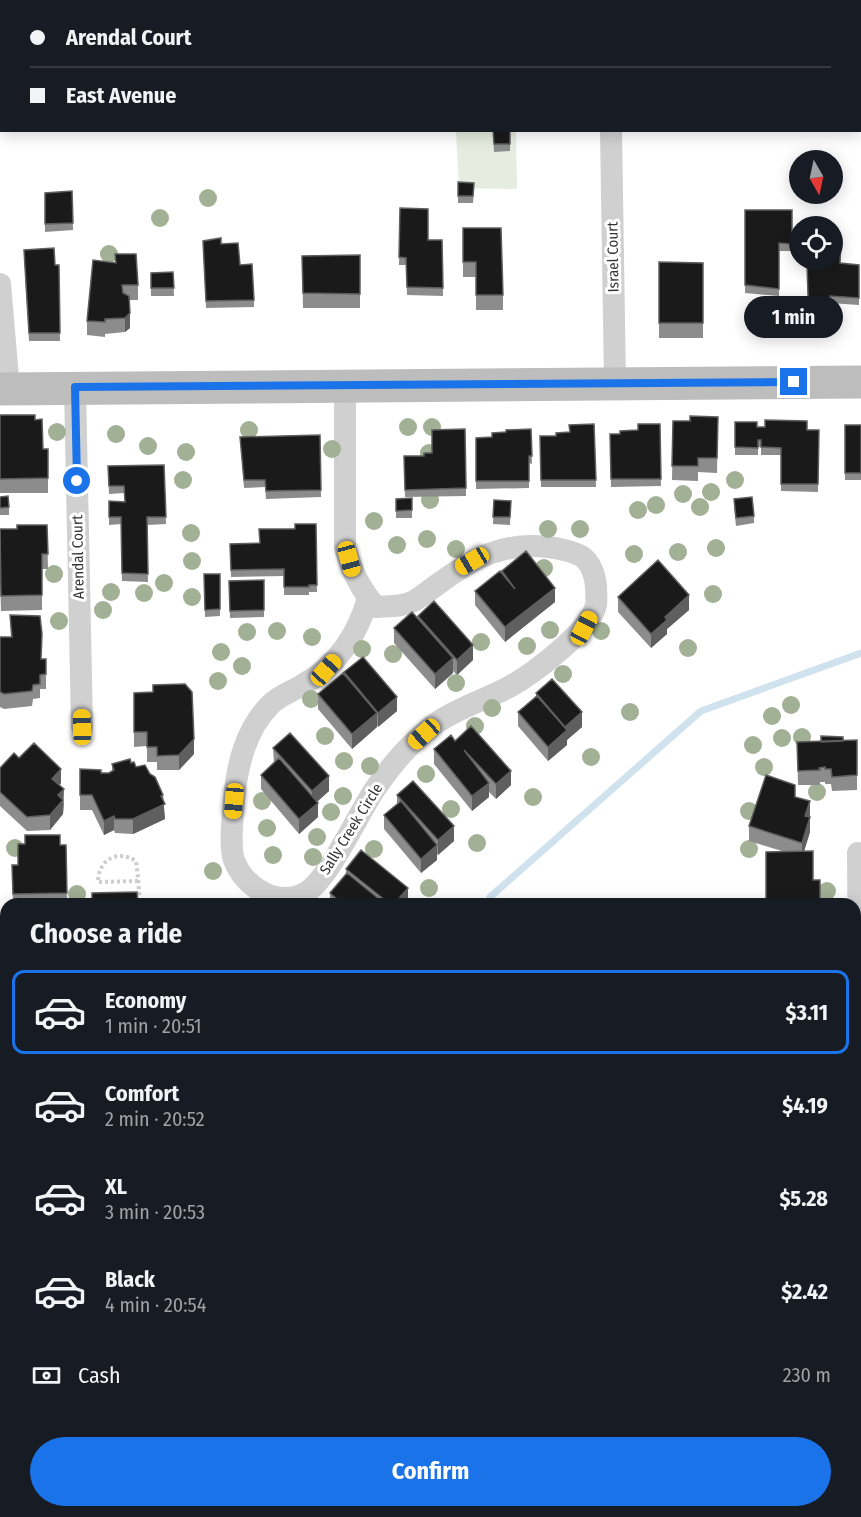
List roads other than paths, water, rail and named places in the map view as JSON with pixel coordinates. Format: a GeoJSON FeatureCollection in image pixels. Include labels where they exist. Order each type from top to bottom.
{"type":"FeatureCollection","features":[{"type":"Feature","properties":{"kind":"street","name":"Israel Court"},"geometry":{"type":"LineString","coordinates":[[611,132],[615,384]]}},
{"type":"Feature","properties":{"kind":"street"},"geometry":{"type":"LineString","coordinates":[[0,284],[4,389],[861,382]]}},
{"type":"Feature","properties":{"kind":"street"},"geometry":{"type":"LineString","coordinates":[[345,386],[345,547],[352,571],[368,598]]}},
{"type":"Feature","properties":{"kind":"street","name":"Arendal Court"},"geometry":{"type":"LineString","coordinates":[[75,387],[82,727]]}},
{"type":"Feature","properties":{"kind":"street","name":"Sally Creek Circle"},"geometry":{"type":"LineString","coordinates":[[535,546],[559,549],[584,559],[596,578],[596,606],[584,628],[553,656],[512,686],[436,723],[412,745],[375,788],[316,885],[306,893],[295,897],[283,898],[260,892],[242,876],[233,857],[235,788],[243,748],[260,717],[271,703],[326,670],[345,648],[363,616],[368,598],[376,607],[400,606],[414,601],[460,568],[483,555],[512,548],[535,546]]}},
{"type":"Feature","properties":{"kind":"street"},"geometry":{"type":"LineString","coordinates":[[858,853],[858,898]]}},
{"type":"Feature","properties":{"kind":"waterway"},"geometry":{"type":"LineString","coordinates":[[490,897],[701,711],[861,653]]}}]}
